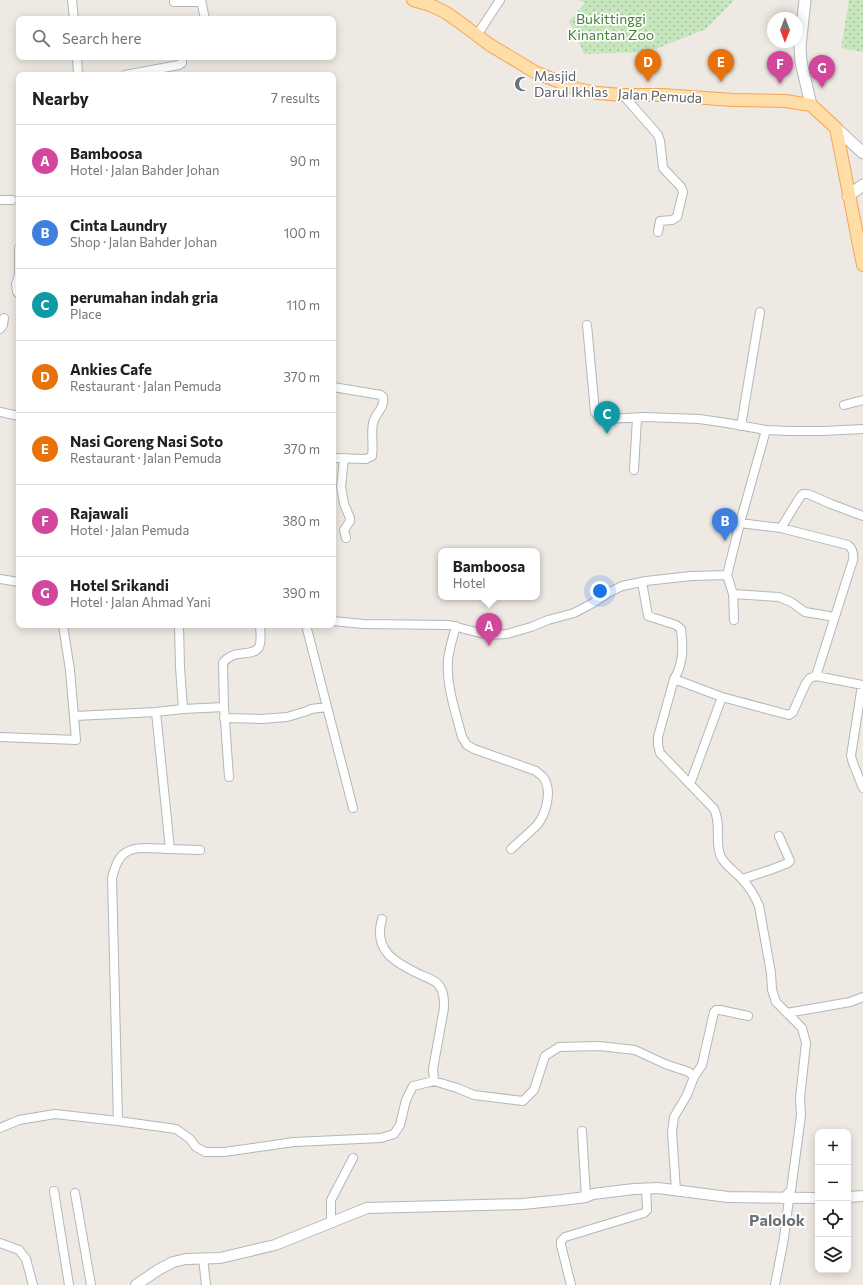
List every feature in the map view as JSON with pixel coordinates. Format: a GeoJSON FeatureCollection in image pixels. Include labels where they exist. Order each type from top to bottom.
{"type":"FeatureCollection","features":[{"type":"Feature","properties":{"kind":"main road","name":"Jalan Pemuda"},"geometry":{"type":"LineString","coordinates":[[413,0],[430,5],[445,12],[490,45],[518,62],[548,78],[576,89],[597,93],[623,95],[662,95],[785,102],[811,105]]}},
{"type":"Feature","properties":{"kind":"main road"},"geometry":{"type":"LineString","coordinates":[[805,0],[800,47],[801,62],[811,105],[863,153]]}},
{"type":"Feature","properties":{"kind":"main road"},"geometry":{"type":"LineString","coordinates":[[836,128],[848,196],[863,265]]}},
{"type":"Feature","properties":{"kind":"main road"},"geometry":{"type":"LineString","coordinates":[[848,196],[863,185]]}},
{"type":"Feature","properties":{"kind":"street"},"geometry":{"type":"LineString","coordinates":[[72,0],[74,16]]}},
{"type":"Feature","properties":{"kind":"street"},"geometry":{"type":"LineString","coordinates":[[476,35],[500,0]]}},
{"type":"Feature","properties":{"kind":"street"},"geometry":{"type":"LineString","coordinates":[[174,2],[201,1],[204,16]]}},
{"type":"Feature","properties":{"kind":"street"},"geometry":{"type":"LineString","coordinates":[[77,60],[78,72]]}},
{"type":"Feature","properties":{"kind":"street"},"geometry":{"type":"LineString","coordinates":[[141,72],[179,65],[182,63],[182,60]]}},
{"type":"Feature","properties":{"kind":"street"},"geometry":{"type":"LineString","coordinates":[[623,95],[658,135],[663,168],[681,187],[683,192],[677,217],[672,220],[660,221],[658,232]]}},
{"type":"Feature","properties":{"kind":"street"},"geometry":{"type":"LineString","coordinates":[[0,200],[12,200]]}},
{"type":"Feature","properties":{"kind":"street"},"geometry":{"type":"LineString","coordinates":[[741,426],[760,312]]}},
{"type":"Feature","properties":{"kind":"street"},"geometry":{"type":"LineString","coordinates":[[0,329],[3,325],[4,318]]}},
{"type":"Feature","properties":{"kind":"street"},"geometry":{"type":"LineString","coordinates":[[587,325],[595,412],[599,417],[604,419],[637,418],[699,420],[766,430],[822,431],[863,429]]}},
{"type":"Feature","properties":{"kind":"street"},"geometry":{"type":"LineString","coordinates":[[336,388],[381,396],[384,400],[383,406],[373,421],[372,456],[366,459],[336,458]]}},
{"type":"Feature","properties":{"kind":"street"},"geometry":{"type":"LineString","coordinates":[[844,405],[863,400]]}},
{"type":"Feature","properties":{"kind":"street"},"geometry":{"type":"LineString","coordinates":[[0,412],[16,415]]}},
{"type":"Feature","properties":{"kind":"street"},"geometry":{"type":"LineString","coordinates":[[634,470],[637,418]]}},
{"type":"Feature","properties":{"kind":"street"},"geometry":{"type":"LineString","coordinates":[[734,620],[733,594],[727,575],[766,430]]}},
{"type":"Feature","properties":{"kind":"street"},"geometry":{"type":"LineString","coordinates":[[344,458],[341,487],[344,504],[350,518],[350,521],[344,530],[346,538]]}},
{"type":"Feature","properties":{"kind":"street"},"geometry":{"type":"LineString","coordinates":[[781,528],[803,494],[808,494],[863,516]]}},
{"type":"Feature","properties":{"kind":"street"},"geometry":{"type":"LineString","coordinates":[[740,523],[781,528],[848,545],[852,548],[854,554],[853,560],[816,676]]}},
{"type":"Feature","properties":{"kind":"street"},"geometry":{"type":"LineString","coordinates":[[336,620],[363,624],[456,626],[488,635],[507,634],[574,613],[622,586],[691,576],[727,575]]}},
{"type":"Feature","properties":{"kind":"street"},"geometry":{"type":"LineString","coordinates":[[0,579],[16,582]]}},
{"type":"Feature","properties":{"kind":"street"},"geometry":{"type":"LineString","coordinates":[[642,582],[648,616],[676,625],[681,629],[682,659],[679,672],[674,679],[658,737],[660,753],[714,809],[718,816],[718,849],[720,856],[723,862],[742,879],[756,898],[759,906],[771,973],[772,990],[776,1002],[802,1028],[806,1044],[800,1098],[801,1115],[790,1190],[786,1198],[784,1238],[775,1285]]}},
{"type":"Feature","properties":{"kind":"street"},"geometry":{"type":"LineString","coordinates":[[733,594],[779,597],[805,612],[835,617]]}},
{"type":"Feature","properties":{"kind":"street"},"geometry":{"type":"LineString","coordinates":[[456,626],[448,659],[448,673],[449,684],[462,737],[466,745],[536,771],[543,778],[547,787],[547,799],[544,813],[537,824],[511,849]]}},
{"type":"Feature","properties":{"kind":"street"},"geometry":{"type":"LineString","coordinates":[[0,737],[76,740],[70,670],[63,628]]}},
{"type":"Feature","properties":{"kind":"street"},"geometry":{"type":"LineString","coordinates":[[179,628],[180,667],[184,709]]}},
{"type":"Feature","properties":{"kind":"street"},"geometry":{"type":"LineString","coordinates":[[229,777],[224,718],[223,663],[226,658],[231,655],[254,651],[259,647],[260,628]]}},
{"type":"Feature","properties":{"kind":"street"},"geometry":{"type":"LineString","coordinates":[[307,628],[353,808]]}},
{"type":"Feature","properties":{"kind":"street"},"geometry":{"type":"LineString","coordinates":[[674,679],[722,697],[789,715],[793,712],[806,683],[810,678],[816,676],[862,685],[851,756],[863,788]]}},
{"type":"Feature","properties":{"kind":"street"},"geometry":{"type":"LineString","coordinates":[[690,784],[722,697]]}},
{"type":"Feature","properties":{"kind":"street"},"geometry":{"type":"LineString","coordinates":[[75,716],[224,707]]}},
{"type":"Feature","properties":{"kind":"street"},"geometry":{"type":"LineString","coordinates":[[224,718],[261,719],[287,716],[311,709],[327,707]]}},
{"type":"Feature","properties":{"kind":"street"},"geometry":{"type":"LineString","coordinates":[[156,712],[168,815],[170,849]]}},
{"type":"Feature","properties":{"kind":"street"},"geometry":{"type":"LineString","coordinates":[[742,879],[770,870],[790,861],[779,836]]}},
{"type":"Feature","properties":{"kind":"street"},"geometry":{"type":"LineString","coordinates":[[118,1121],[112,878],[115,867],[121,856],[133,849],[200,850]]}},
{"type":"Feature","properties":{"kind":"street"},"geometry":{"type":"LineString","coordinates":[[382,919],[380,939],[386,952],[395,962],[433,980],[439,985],[442,991],[444,1008],[433,1069],[434,1081]]}},
{"type":"Feature","properties":{"kind":"street"},"geometry":{"type":"LineString","coordinates":[[787,1013],[850,1002],[863,998]]}},
{"type":"Feature","properties":{"kind":"street"},"geometry":{"type":"LineString","coordinates":[[676,1190],[672,1132],[674,1118],[687,1095],[694,1077],[702,1065],[714,1012],[716,1010],[720,1010],[748,1016]]}},
{"type":"Feature","properties":{"kind":"street"},"geometry":{"type":"LineString","coordinates":[[0,1128],[19,1120],[55,1114],[176,1129],[190,1139],[196,1147],[205,1152],[224,1152],[294,1142],[381,1138],[394,1134],[400,1125],[406,1100],[413,1086],[434,1081],[474,1095],[523,1101],[534,1090],[545,1056],[559,1047],[599,1046],[635,1050],[665,1064],[688,1072],[694,1077]]}},
{"type":"Feature","properties":{"kind":"street"},"geometry":{"type":"LineString","coordinates":[[582,1131],[586,1197]]}},
{"type":"Feature","properties":{"kind":"street"},"geometry":{"type":"LineString","coordinates":[[331,1223],[331,1200],[353,1158]]}},
{"type":"Feature","properties":{"kind":"street"},"geometry":{"type":"LineString","coordinates":[[136,1285],[173,1262],[186,1259],[220,1258],[275,1245],[367,1208],[523,1204],[658,1188],[728,1197],[815,1198]]}},
{"type":"Feature","properties":{"kind":"street"},"geometry":{"type":"LineString","coordinates":[[571,1285],[561,1241],[565,1237],[644,1213],[647,1210],[646,1189]]}},
{"type":"Feature","properties":{"kind":"street"},"geometry":{"type":"LineString","coordinates":[[54,1191],[69,1285]]}},
{"type":"Feature","properties":{"kind":"street"},"geometry":{"type":"LineString","coordinates":[[75,1193],[91,1285]]}},
{"type":"Feature","properties":{"kind":"street"},"geometry":{"type":"LineString","coordinates":[[851,1197],[863,1196]]}},
{"type":"Feature","properties":{"kind":"street"},"geometry":{"type":"LineString","coordinates":[[0,1243],[19,1250],[26,1259],[33,1285]]}},
{"type":"Feature","properties":{"kind":"street"},"geometry":{"type":"LineString","coordinates":[[202,1258],[206,1285]]}},
{"type":"Feature","properties":{"kind":"green space","name":"Bukittinggi Kinantan Zoo"},"geometry":{"type":"Polygon","coordinates":[[[579,0],[734,0],[706,29],[648,52],[584,54],[569,21],[585,3],[579,0]]]}},
{"type":"Feature","properties":{"kind":"green space"},"geometry":{"type":"Polygon","coordinates":[[[849,0],[863,0],[863,52],[841,48],[849,0]]]}},
{"type":"Feature","properties":{"kind":"place","name":"Ankies Cafe"},"geometry":{"type":"Point","coordinates":[648,82]}},
{"type":"Feature","properties":{"kind":"place","name":"Nasi Goreng Nasi Soto"},"geometry":{"type":"Point","coordinates":[721,82]}},
{"type":"Feature","properties":{"kind":"place","name":"Masjid Darul Ikhlas"},"geometry":{"type":"Point","coordinates":[522,84]}},
{"type":"Feature","properties":{"kind":"place","name":"Rajawali"},"geometry":{"type":"Point","coordinates":[780,84]}},
{"type":"Feature","properties":{"kind":"place","name":"Hotel Srikandi"},"geometry":{"type":"Point","coordinates":[822,88]}},
{"type":"Feature","properties":{"kind":"place","name":"perumahan indah gria"},"geometry":{"type":"Point","coordinates":[607,434]}},
{"type":"Feature","properties":{"kind":"place","name":"Cinta Laundry"},"geometry":{"type":"Point","coordinates":[725,541]}},
{"type":"Feature","properties":{"kind":"place","name":"Bamboosa"},"geometry":{"type":"Point","coordinates":[489,646]}},
{"type":"Feature","properties":{"kind":"district","name":"Palolok"},"geometry":{"type":"Point","coordinates":[777,1220]}}]}
